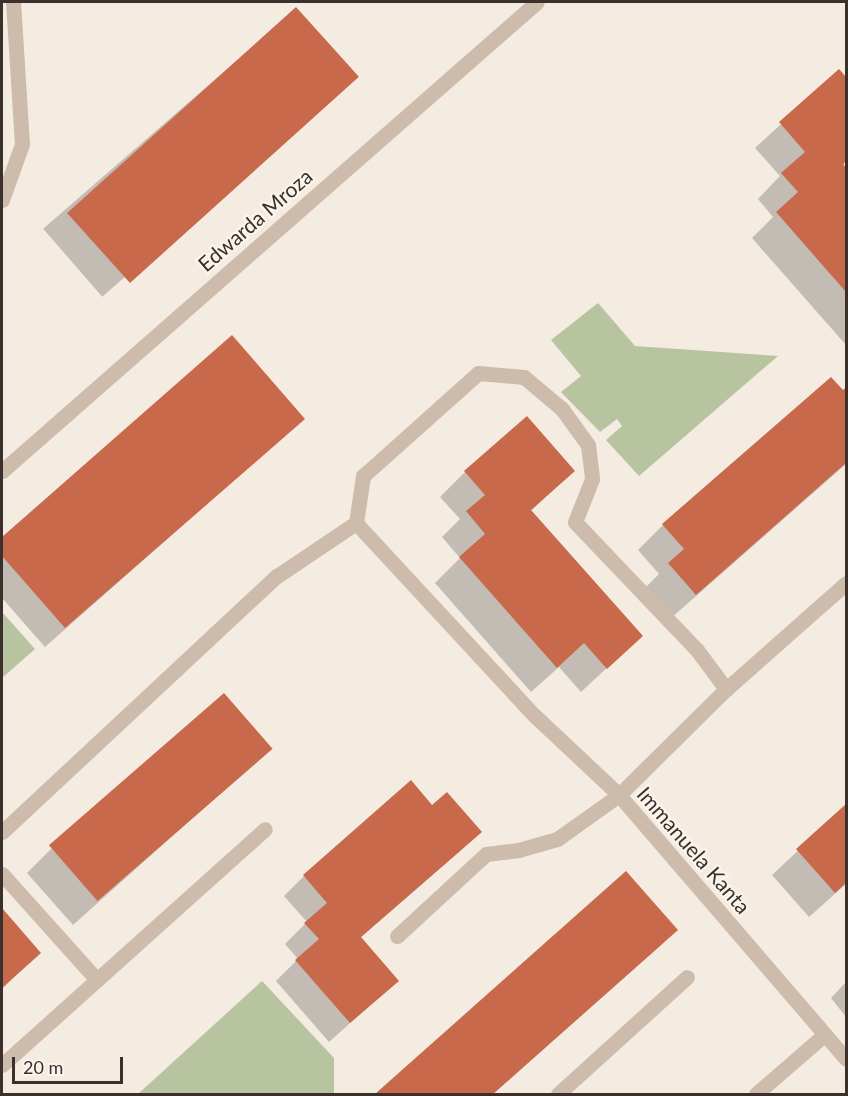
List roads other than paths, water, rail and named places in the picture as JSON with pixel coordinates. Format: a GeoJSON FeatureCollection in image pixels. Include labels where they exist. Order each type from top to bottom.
{"type":"FeatureCollection","features":[{"type":"Feature","properties":{"kind":"street"},"geometry":{"type":"LineString","coordinates":[[2,200],[22,144],[13,2]]}},
{"type":"Feature","properties":{"kind":"street","name":"Edwarda Mroza"},"geometry":{"type":"LineString","coordinates":[[2,471],[537,2]]}},
{"type":"Feature","properties":{"kind":"street"},"geometry":{"type":"LineString","coordinates":[[2,832],[276,576],[356,523],[363,476],[478,372],[524,376],[562,409],[588,445],[592,479],[575,522],[697,650],[726,689]]}},
{"type":"Feature","properties":{"kind":"street"},"geometry":{"type":"LineString","coordinates":[[356,523],[535,716],[619,795],[557,839],[519,850],[486,854],[398,936]]}},
{"type":"Feature","properties":{"kind":"street","name":"Immanuela Kanta"},"geometry":{"type":"LineString","coordinates":[[846,583],[726,689],[619,795],[846,1059]]}},
{"type":"Feature","properties":{"kind":"street"},"geometry":{"type":"LineString","coordinates":[[2,1065],[265,829]]}},
{"type":"Feature","properties":{"kind":"street"},"geometry":{"type":"LineString","coordinates":[[2,874],[97,980]]}},
{"type":"Feature","properties":{"kind":"street"},"geometry":{"type":"LineString","coordinates":[[558,1095],[687,977]]}},
{"type":"Feature","properties":{"kind":"street"},"geometry":{"type":"LineString","coordinates":[[756,1095],[825,1034]]}}]}
